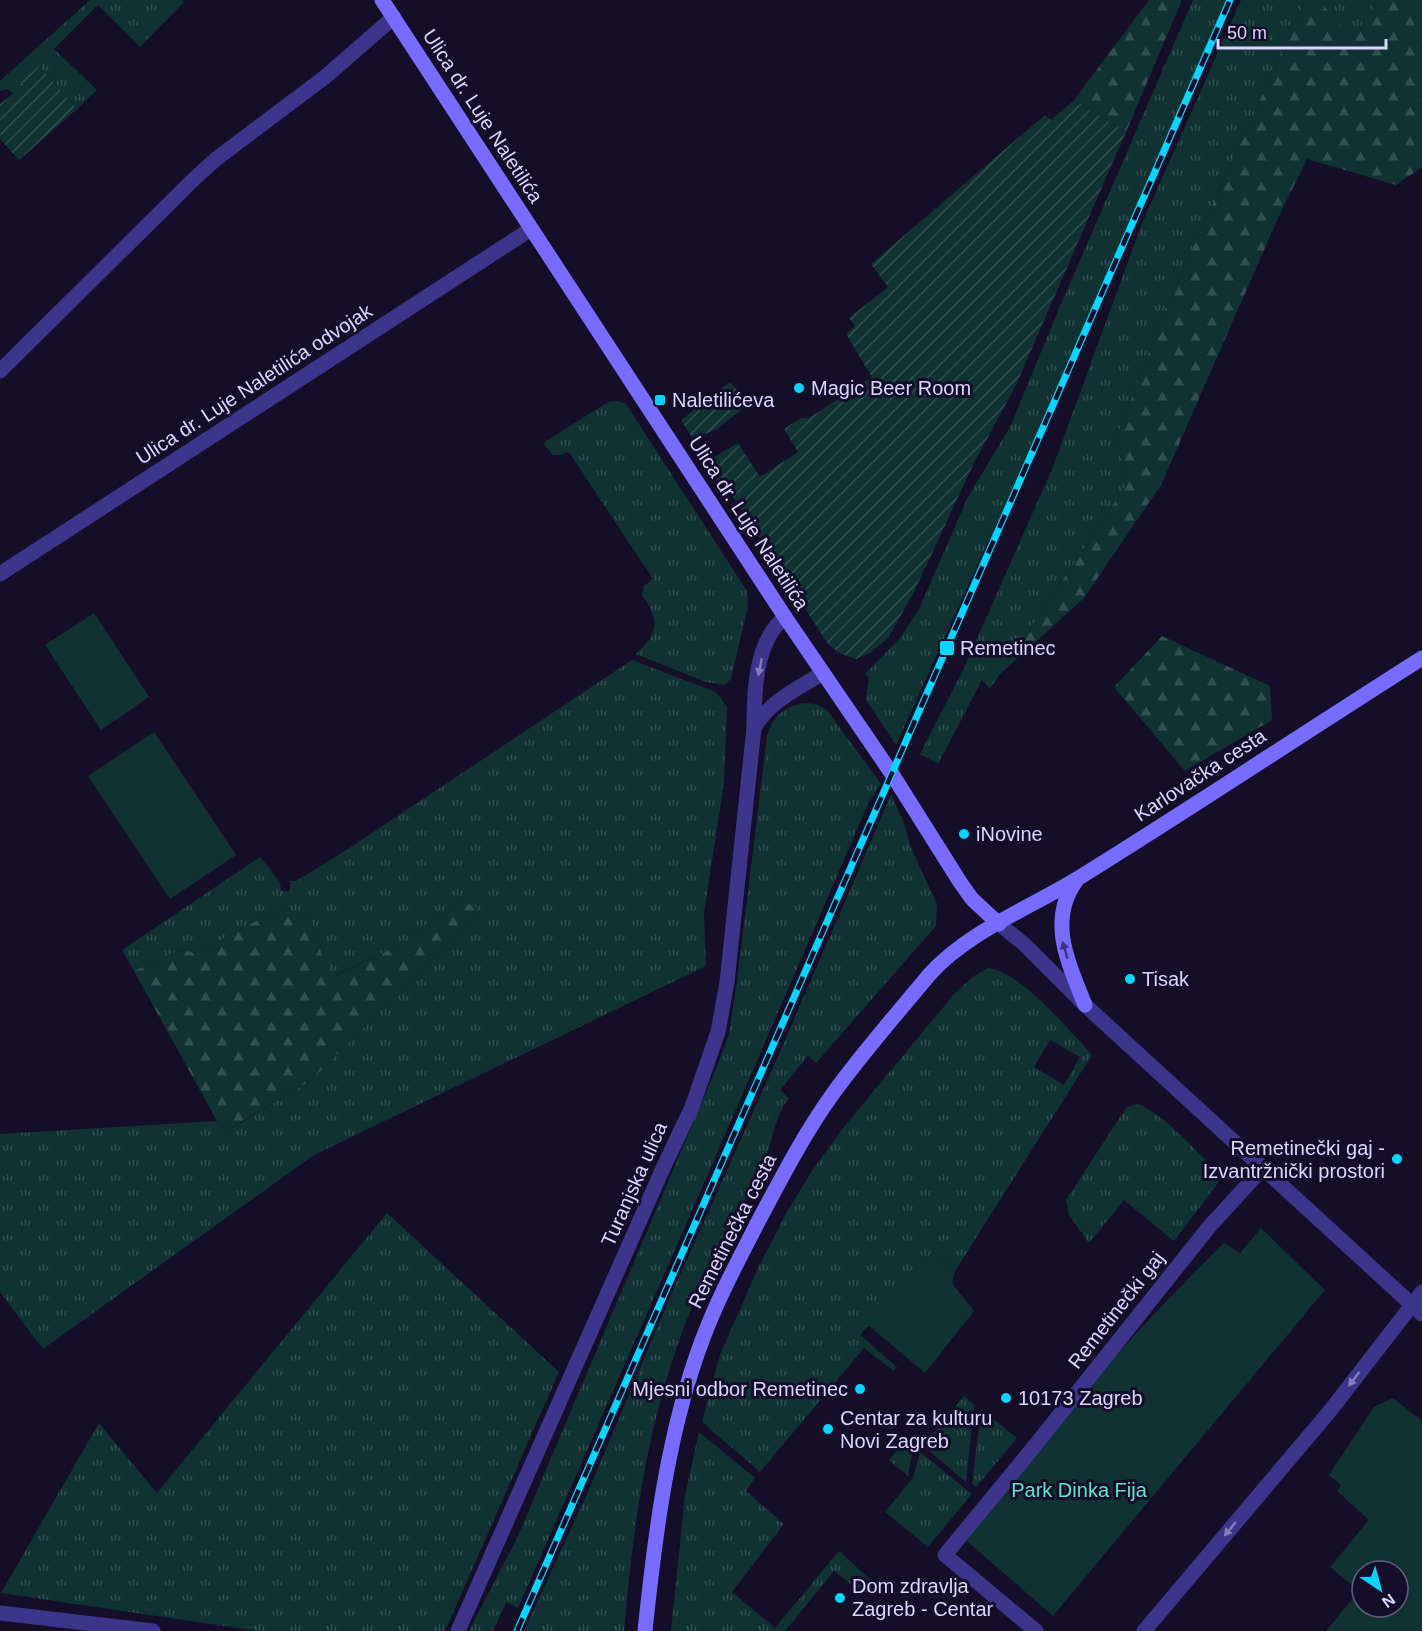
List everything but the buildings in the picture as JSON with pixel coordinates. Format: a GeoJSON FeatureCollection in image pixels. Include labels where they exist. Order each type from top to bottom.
{"type":"FeatureCollection","features":[{"type":"Feature","properties":{"kind":"main road","name":"Ulica dr. Luje Naletilića"},"geometry":{"type":"LineString","coordinates":[[382,0],[967,891],[999,924]]}},
{"type":"Feature","properties":{"kind":"main road","name":"Karlovačka cesta"},"geometry":{"type":"LineString","coordinates":[[999,924],[1078,878],[1422,658]]}},
{"type":"Feature","properties":{"kind":"main road"},"geometry":{"type":"LineString","coordinates":[[1078,878],[1065,901],[1060,926],[1067,959],[1085,1005]]}},
{"type":"Feature","properties":{"kind":"main road","name":"Remetinečka cesta"},"geometry":{"type":"LineString","coordinates":[[645,1631],[657,1524],[678,1420],[702,1339],[731,1274],[789,1164],[812,1125],[850,1071],[938,965],[960,948],[999,924]]}},
{"type":"Feature","properties":{"kind":"street"},"geometry":{"type":"LineString","coordinates":[[0,371],[216,159],[325,77],[394,17]]}},
{"type":"Feature","properties":{"kind":"street","name":"Ulica dr. Luje Naletilića odvojak"},"geometry":{"type":"LineString","coordinates":[[0,574],[531,229]]}},
{"type":"Feature","properties":{"kind":"street","name":"Turanjska ulica"},"geometry":{"type":"LineString","coordinates":[[458,1631],[654,1187],[692,1107],[718,1032],[727,982],[754,728],[755,692],[764,647],[770,632],[786,617]]}},
{"type":"Feature","properties":{"kind":"street"},"geometry":{"type":"LineString","coordinates":[[754,728],[761,717],[778,700],[823,673]]}},
{"type":"Feature","properties":{"kind":"street"},"geometry":{"type":"LineString","coordinates":[[999,924],[1024,944],[1085,1005],[1417,1310]]}},
{"type":"Feature","properties":{"kind":"street","name":"Remetinečki gaj"},"geometry":{"type":"LineString","coordinates":[[1036,1631],[945,1555],[1209,1227],[1262,1169]]}},
{"type":"Feature","properties":{"kind":"street"},"geometry":{"type":"LineString","coordinates":[[1144,1631],[1417,1310],[1422,1292]]}},
{"type":"Feature","properties":{"kind":"street"},"geometry":{"type":"LineString","coordinates":[[0,1613],[153,1631]]}},
{"type":"Feature","properties":{"kind":"green space"},"geometry":{"type":"Polygon","coordinates":[[[90,0],[182,0],[184,2],[140,47],[98,5],[54,49],[97,90],[77,109],[39,66],[21,82],[24,85],[13,94],[7,89],[0,91],[0,81],[90,0]]]}},
{"type":"Feature","properties":{"kind":"green space"},"geometry":{"type":"Polygon","coordinates":[[[1149,0],[1182,0],[1126,132],[1074,100],[1149,0]]]}},
{"type":"Feature","properties":{"kind":"green space"},"geometry":{"type":"Polygon","coordinates":[[[1193,0],[1230,0],[1100,295],[896,745],[866,700],[869,677],[865,674],[900,638],[919,609],[968,497],[1010,427],[1193,0]]]}},
{"type":"Feature","properties":{"kind":"green space"},"geometry":{"type":"Polygon","coordinates":[[[1241,0],[1305,0],[1163,314],[1117,437],[1129,481],[990,689],[982,680],[938,764],[920,754],[964,668],[1053,467],[1141,226],[1241,0]]]}},
{"type":"Feature","properties":{"kind":"green space"},"geometry":{"type":"Polygon","coordinates":[[[1305,0],[1319,0],[1352,39],[1378,0],[1422,0],[1422,167],[1396,185],[1307,159],[1279,216],[1161,485],[1084,598],[999,675],[1129,481],[1117,437],[1163,314],[1305,0]]]}},
{"type":"Feature","properties":{"kind":"green space"},"geometry":{"type":"Polygon","coordinates":[[[1319,0],[1378,0],[1352,40],[1319,0]]]}},
{"type":"Feature","properties":{"kind":"green space"},"geometry":{"type":"Polygon","coordinates":[[[39,66],[77,109],[19,160],[0,139],[0,104],[24,85],[21,81],[39,66]]]}},
{"type":"Feature","properties":{"kind":"green space"},"geometry":{"type":"Polygon","coordinates":[[[1074,100],[1126,132],[1016,385],[974,463],[913,594],[888,638],[870,653],[856,659],[839,653],[828,644],[709,460],[738,443],[760,477],[798,452],[784,429],[801,418],[809,418],[872,377],[846,334],[855,326],[849,318],[888,287],[871,264],[1045,115],[1051,120],[1074,100]]]}},
{"type":"Feature","properties":{"kind":"green space"},"geometry":{"type":"Polygon","coordinates":[[[730,382],[750,403],[717,429],[693,439],[681,420],[730,382]]]}},
{"type":"Feature","properties":{"kind":"green space"},"geometry":{"type":"Polygon","coordinates":[[[618,401],[626,404],[747,591],[748,606],[731,679],[724,685],[706,682],[636,654],[644,647],[653,633],[652,612],[642,595],[644,586],[653,579],[569,452],[553,455],[543,443],[608,402],[618,401]]]}},
{"type":"Feature","properties":{"kind":"green space"},"geometry":{"type":"Polygon","coordinates":[[[94,613],[149,697],[101,730],[45,645],[94,613]]]}},
{"type":"Feature","properties":{"kind":"green space"},"geometry":{"type":"Polygon","coordinates":[[[1162,636],[1270,686],[1272,720],[1185,771],[1114,687],[1162,636]]]}},
{"type":"Feature","properties":{"kind":"green space"},"geometry":{"type":"Polygon","coordinates":[[[632,660],[716,692],[727,707],[724,783],[704,913],[706,966],[314,1155],[43,1349],[0,1292],[0,1134],[217,1121],[230,1129],[310,1081],[476,915],[476,908],[461,901],[392,949],[333,976],[322,955],[311,919],[286,909],[258,920],[197,953],[180,950],[134,971],[122,950],[260,857],[280,882],[281,891],[290,891],[290,881],[296,881],[348,849],[632,660]]]}},
{"type":"Feature","properties":{"kind":"green space"},"geometry":{"type":"Polygon","coordinates":[[[804,703],[816,704],[827,710],[881,784],[869,802],[518,1608],[506,1602],[493,1631],[469,1631],[517,1538],[729,1034],[767,736],[772,723],[780,714],[804,703]]]}},
{"type":"Feature","properties":{"kind":"green space"},"geometry":{"type":"Polygon","coordinates":[[[154,732],[236,855],[170,899],[88,776],[154,732]]]}},
{"type":"Feature","properties":{"kind":"green space"},"geometry":{"type":"Polygon","coordinates":[[[891,795],[903,820],[911,848],[937,904],[936,926],[816,1063],[808,1056],[780,1090],[789,1098],[776,1123],[765,1161],[697,1294],[664,1389],[653,1429],[638,1509],[624,1631],[524,1631],[587,1494],[671,1295],[891,795]]]}},
{"type":"Feature","properties":{"kind":"green space"},"geometry":{"type":"Polygon","coordinates":[[[461,901],[476,907],[476,915],[310,1081],[229,1129],[217,1121],[134,971],[180,950],[197,953],[258,920],[286,909],[311,919],[322,955],[334,976],[392,949],[461,901]]]}},
{"type":"Feature","properties":{"kind":"green space"},"geometry":{"type":"Polygon","coordinates":[[[988,968],[1015,980],[1044,1004],[1092,1055],[955,1271],[933,1252],[860,1335],[897,1367],[894,1371],[864,1348],[760,1472],[702,1422],[720,1355],[758,1268],[788,1210],[812,1171],[843,1128],[955,993],[974,976],[988,968]],[[1050,1040],[1034,1067],[1064,1085],[1080,1057],[1050,1040]]]}},
{"type":"Feature","properties":{"kind":"green space"},"geometry":{"type":"Polygon","coordinates":[[[1136,1104],[1155,1113],[1189,1144],[1217,1171],[1218,1183],[1174,1241],[1124,1200],[1089,1243],[1069,1215],[1066,1200],[1126,1108],[1136,1104]]]}},
{"type":"Feature","properties":{"kind":"green space"},"geometry":{"type":"Polygon","coordinates":[[[387,1213],[559,1372],[445,1631],[257,1631],[1,1593],[99,1423],[157,1493],[387,1213]]]}},
{"type":"Feature","properties":{"kind":"green space","name":"Park Dinka Fija"},"geometry":{"type":"Polygon","coordinates":[[[1261,1228],[1325,1290],[1053,1616],[961,1536],[1088,1386],[1189,1278],[1224,1243],[1240,1253],[1261,1228]]]}},
{"type":"Feature","properties":{"kind":"green space"},"geometry":{"type":"Polygon","coordinates":[[[933,1252],[955,1271],[952,1283],[974,1311],[925,1373],[868,1325],[933,1252]]]}},
{"type":"Feature","properties":{"kind":"green space"},"geometry":{"type":"Polygon","coordinates":[[[964,1396],[974,1405],[966,1482],[923,1446],[964,1396]]]}},
{"type":"Feature","properties":{"kind":"green space"},"geometry":{"type":"Polygon","coordinates":[[[1393,1398],[1422,1421],[1422,1631],[1326,1631],[1350,1602],[1350,1619],[1410,1619],[1410,1559],[1350,1559],[1350,1584],[1330,1567],[1369,1520],[1337,1491],[1341,1485],[1329,1475],[1374,1407],[1393,1398]]]}},
{"type":"Feature","properties":{"kind":"green space"},"geometry":{"type":"Polygon","coordinates":[[[981,1409],[1017,1438],[976,1487],[972,1484],[981,1409]]]}},
{"type":"Feature","properties":{"kind":"green space"},"geometry":{"type":"Polygon","coordinates":[[[699,1432],[755,1478],[746,1491],[784,1524],[732,1592],[775,1628],[839,1551],[872,1581],[862,1593],[834,1571],[785,1631],[671,1631],[685,1495],[699,1432]]]}},
{"type":"Feature","properties":{"kind":"green space"},"geometry":{"type":"Polygon","coordinates":[[[905,1440],[913,1448],[908,1476],[889,1460],[905,1440]]]}},
{"type":"Feature","properties":{"kind":"green space"},"geometry":{"type":"Polygon","coordinates":[[[920,1452],[972,1494],[928,1547],[885,1512],[913,1478],[920,1452]]]}},
{"type":"Feature","properties":{"kind":"railway"},"geometry":{"type":"LineString","coordinates":[[517,1631],[1230,0]]}},
{"type":"Feature","properties":{"kind":"place","name":"Magic Beer Room"},"geometry":{"type":"Point","coordinates":[799,388]}},
{"type":"Feature","properties":{"kind":"place","name":"Naletilićeva"},"geometry":{"type":"Point","coordinates":[660,400]}},
{"type":"Feature","properties":{"kind":"place","name":"Remetinec"},"geometry":{"type":"Point","coordinates":[947,648]}},
{"type":"Feature","properties":{"kind":"place","name":"iNovine"},"geometry":{"type":"Point","coordinates":[964,834]}},
{"type":"Feature","properties":{"kind":"place","name":"Tisak"},"geometry":{"type":"Point","coordinates":[1130,979]}},
{"type":"Feature","properties":{"kind":"place","name":"Remetinečki gaj - Izvantržnički prostori"},"geometry":{"type":"Point","coordinates":[1397,1159]}},
{"type":"Feature","properties":{"kind":"place","name":"Mjesni odbor Remetinec"},"geometry":{"type":"Point","coordinates":[860,1389]}},
{"type":"Feature","properties":{"kind":"place","name":"10173 Zagreb"},"geometry":{"type":"Point","coordinates":[1006,1398]}},
{"type":"Feature","properties":{"kind":"place","name":"Centar za kulturu Novi Zagreb"},"geometry":{"type":"Point","coordinates":[828,1429]}},
{"type":"Feature","properties":{"kind":"place","name":"Dom zdravlja Zagreb - Centar"},"geometry":{"type":"Point","coordinates":[840,1598]}}]}
